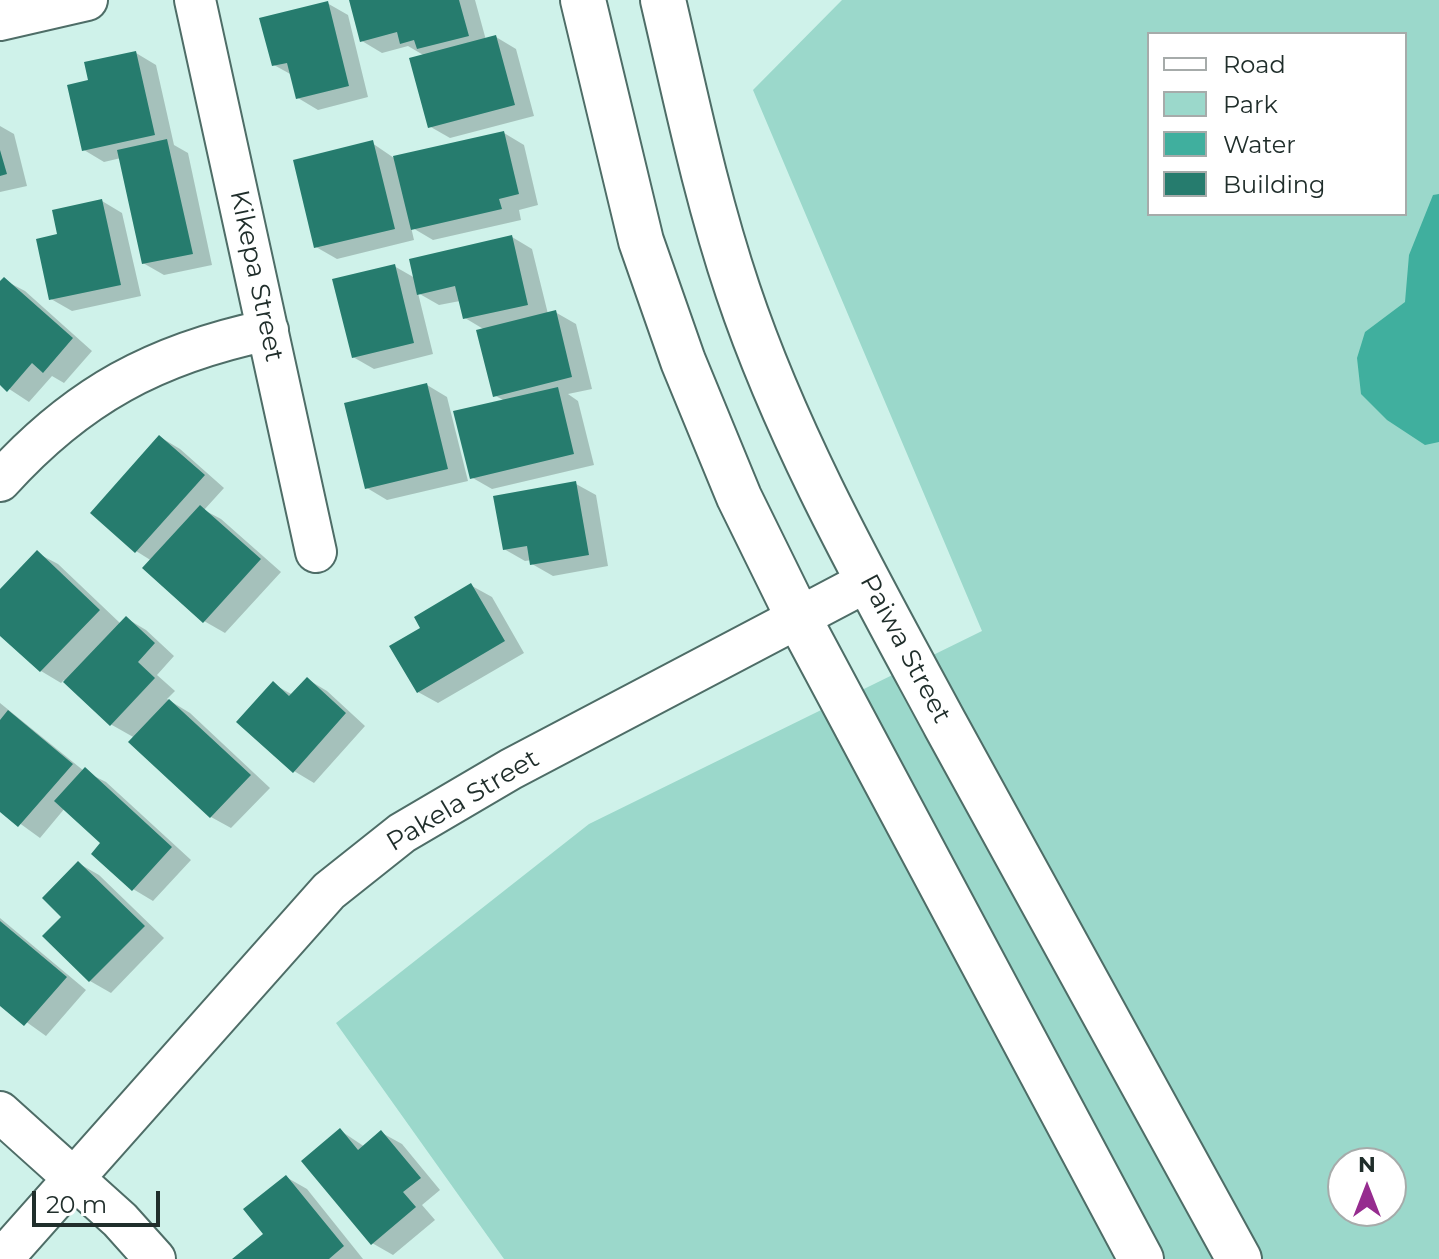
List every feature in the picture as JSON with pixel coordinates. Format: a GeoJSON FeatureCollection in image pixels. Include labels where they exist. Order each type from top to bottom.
{"type":"FeatureCollection","features":[{"type":"Feature","properties":{"kind":"street"},"geometry":{"type":"LineString","coordinates":[[0,20],[87,0]]}},
{"type":"Feature","properties":{"kind":"street","name":"Kikepa Street"},"geometry":{"type":"LineString","coordinates":[[195,0],[316,552]]}},
{"type":"Feature","properties":{"kind":"street"},"geometry":{"type":"LineString","coordinates":[[583,0],[641,241],[683,361],[739,497],[798,617],[1141,1259]]}},
{"type":"Feature","properties":{"kind":"street","name":"Paiwa Street"},"geometry":{"type":"LineString","coordinates":[[663,0],[699,161],[738,293],[809,465],[868,581],[1239,1259]]}},
{"type":"Feature","properties":{"kind":"street"},"geometry":{"type":"LineString","coordinates":[[0,481],[24,455],[85,402],[140,369],[221,340],[268,330]]}},
{"type":"Feature","properties":{"kind":"street","name":"Pakela Street"},"geometry":{"type":"LineString","coordinates":[[2,1259],[329,891],[402,833],[511,769],[868,581]]}},
{"type":"Feature","properties":{"kind":"street"},"geometry":{"type":"LineString","coordinates":[[0,1112],[120,1220],[155,1259]]}},
{"type":"Feature","properties":{"kind":"green space"},"geometry":{"type":"Polygon","coordinates":[[[842,0],[1439,0],[1439,1259],[504,1259],[336,1023],[589,824],[982,631],[753,90],[842,0]]]}},
{"type":"Feature","properties":{"kind":"water"},"geometry":{"type":"Polygon","coordinates":[[[1439,194],[1439,442],[1425,445],[1387,420],[1361,394],[1357,358],[1365,332],[1405,302],[1409,255],[1433,195],[1439,194]]]}},
{"type":"Feature","properties":{"kind":"building"},"geometry":{"type":"Polygon","coordinates":[[[349,0],[459,0],[469,36],[417,49],[414,40],[400,44],[397,32],[360,42],[349,0]]]}},
{"type":"Feature","properties":{"kind":"building"},"geometry":{"type":"Polygon","coordinates":[[[328,1],[349,86],[296,99],[287,63],[272,66],[259,18],[328,1]]]}},
{"type":"Feature","properties":{"kind":"building"},"geometry":{"type":"Polygon","coordinates":[[[496,35],[515,105],[428,128],[409,58],[496,35]]]}},
{"type":"Feature","properties":{"kind":"building"},"geometry":{"type":"Polygon","coordinates":[[[136,51],[155,135],[82,151],[67,85],[88,80],[84,62],[136,51]]]}},
{"type":"Feature","properties":{"kind":"building"},"geometry":{"type":"Polygon","coordinates":[[[504,131],[519,194],[499,199],[502,209],[411,230],[393,156],[504,131]]]}},
{"type":"Feature","properties":{"kind":"building"},"geometry":{"type":"Polygon","coordinates":[[[167,139],[193,254],[142,264],[117,150],[167,139]]]}},
{"type":"Feature","properties":{"kind":"building"},"geometry":{"type":"Polygon","coordinates":[[[373,140],[395,229],[314,248],[293,160],[373,140]]]}},
{"type":"Feature","properties":{"kind":"building"},"geometry":{"type":"Polygon","coordinates":[[[0,150],[7,174],[0,176],[0,150]]]}},
{"type":"Feature","properties":{"kind":"building"},"geometry":{"type":"Polygon","coordinates":[[[102,199],[121,285],[49,300],[36,239],[57,234],[52,210],[102,199]]]}},
{"type":"Feature","properties":{"kind":"building"},"geometry":{"type":"Polygon","coordinates":[[[512,235],[528,305],[463,319],[455,286],[417,295],[409,259],[512,235]]]}},
{"type":"Feature","properties":{"kind":"building"},"geometry":{"type":"Polygon","coordinates":[[[395,264],[414,343],[352,358],[332,279],[395,264]]]}},
{"type":"Feature","properties":{"kind":"building"},"geometry":{"type":"Polygon","coordinates":[[[4,277],[73,338],[43,373],[32,363],[7,392],[0,385],[0,281],[4,277]]]}},
{"type":"Feature","properties":{"kind":"building"},"geometry":{"type":"Polygon","coordinates":[[[556,310],[572,377],[493,397],[476,330],[556,310]]]}},
{"type":"Feature","properties":{"kind":"building"},"geometry":{"type":"Polygon","coordinates":[[[427,383],[448,469],[365,489],[344,403],[427,383]]]}},
{"type":"Feature","properties":{"kind":"building"},"geometry":{"type":"Polygon","coordinates":[[[558,387],[574,454],[470,479],[453,411],[558,387]]]}},
{"type":"Feature","properties":{"kind":"building"},"geometry":{"type":"Polygon","coordinates":[[[159,435],[205,475],[135,553],[90,513],[159,435]]]}},
{"type":"Feature","properties":{"kind":"building"},"geometry":{"type":"Polygon","coordinates":[[[576,481],[589,555],[530,565],[527,546],[503,550],[493,496],[576,481]]]}},
{"type":"Feature","properties":{"kind":"building"},"geometry":{"type":"Polygon","coordinates":[[[200,505],[261,559],[203,623],[142,568],[200,505]]]}},
{"type":"Feature","properties":{"kind":"building"},"geometry":{"type":"Polygon","coordinates":[[[37,550],[100,610],[40,672],[0,636],[0,589],[37,550]]]}},
{"type":"Feature","properties":{"kind":"building"},"geometry":{"type":"Polygon","coordinates":[[[471,583],[505,641],[417,693],[389,646],[420,628],[414,617],[471,583]]]}},
{"type":"Feature","properties":{"kind":"building"},"geometry":{"type":"Polygon","coordinates":[[[126,616],[155,643],[138,662],[155,678],[110,726],[63,682],[126,616]]]}},
{"type":"Feature","properties":{"kind":"building"},"geometry":{"type":"Polygon","coordinates":[[[307,677],[346,713],[293,773],[236,722],[273,681],[289,696],[307,677]]]}},
{"type":"Feature","properties":{"kind":"building"},"geometry":{"type":"Polygon","coordinates":[[[169,699],[251,775],[210,818],[128,742],[169,699]]]}},
{"type":"Feature","properties":{"kind":"building"},"geometry":{"type":"Polygon","coordinates":[[[8,710],[73,764],[18,827],[0,812],[0,720],[8,710]]]}},
{"type":"Feature","properties":{"kind":"building"},"geometry":{"type":"Polygon","coordinates":[[[85,767],[172,847],[132,891],[91,854],[100,843],[54,801],[85,767]]]}},
{"type":"Feature","properties":{"kind":"building"},"geometry":{"type":"Polygon","coordinates":[[[78,861],[145,926],[89,982],[42,936],[61,917],[42,898],[78,861]]]}},
{"type":"Feature","properties":{"kind":"building"},"geometry":{"type":"Polygon","coordinates":[[[0,921],[67,977],[24,1026],[0,1006],[0,921]]]}},
{"type":"Feature","properties":{"kind":"building"},"geometry":{"type":"Polygon","coordinates":[[[340,1128],[358,1150],[381,1130],[421,1178],[403,1192],[416,1207],[371,1245],[301,1161],[340,1128]]]}},
{"type":"Feature","properties":{"kind":"building"},"geometry":{"type":"Polygon","coordinates":[[[286,1175],[344,1246],[329,1259],[232,1259],[263,1234],[243,1209],[286,1175]]]}}]}
